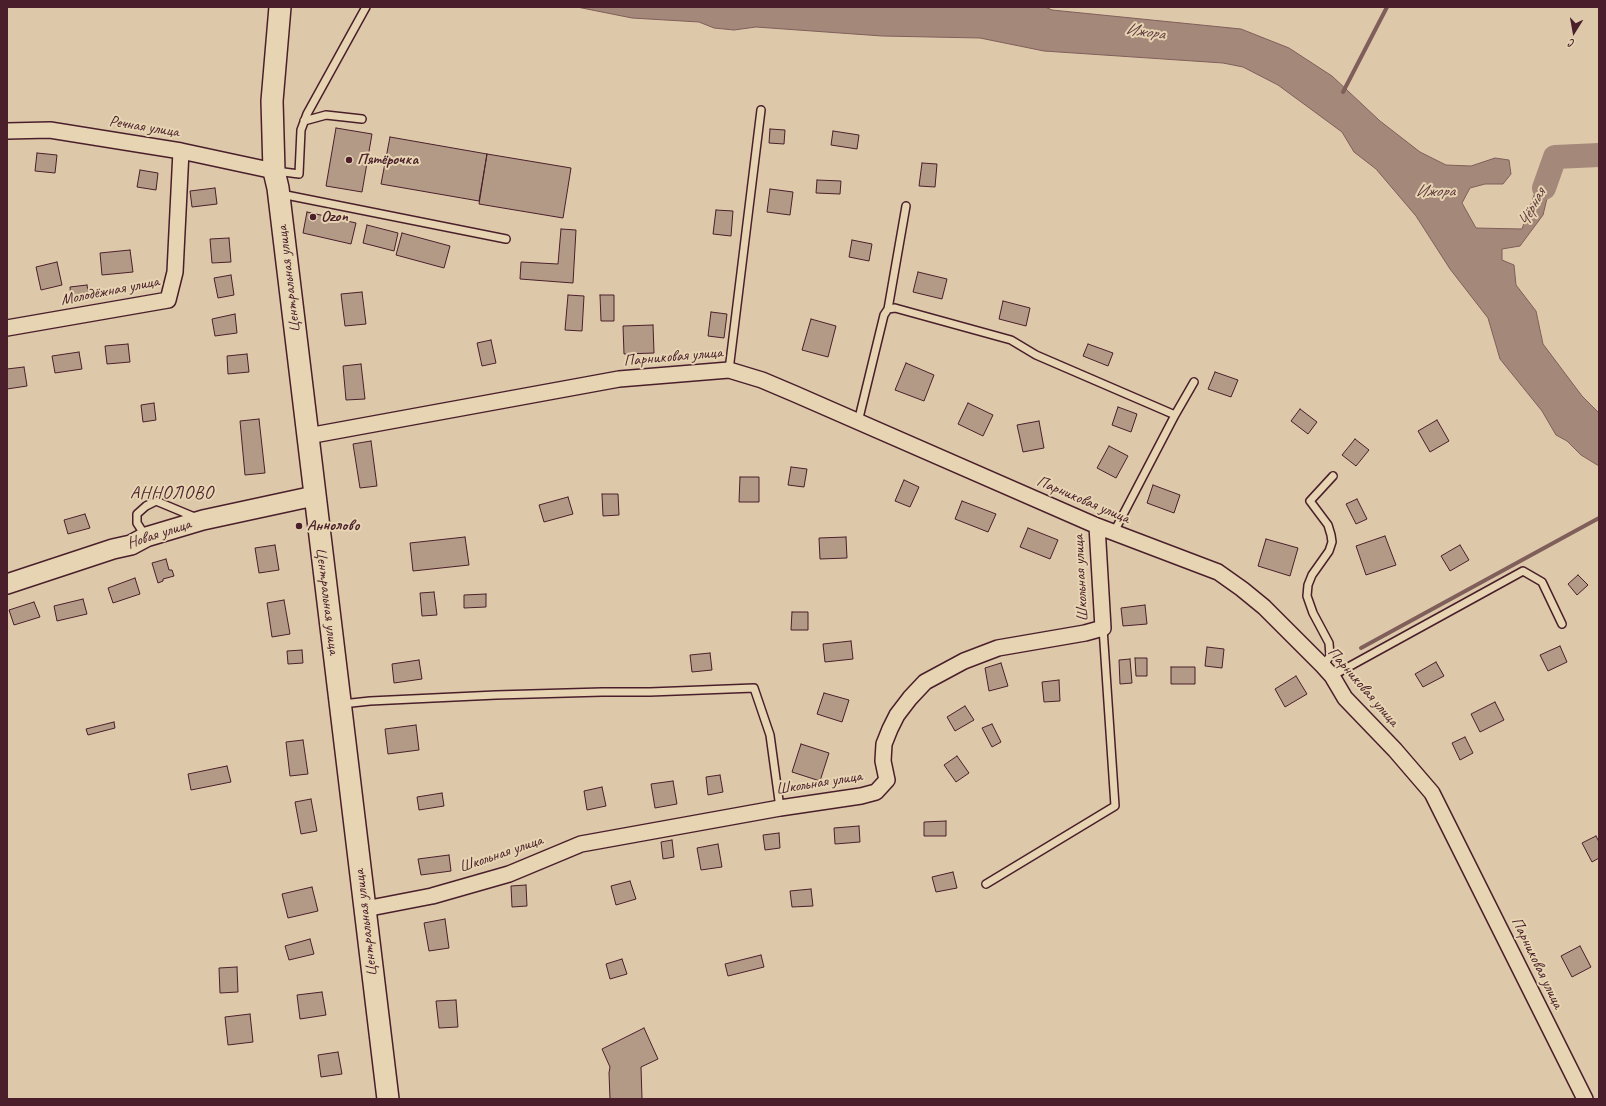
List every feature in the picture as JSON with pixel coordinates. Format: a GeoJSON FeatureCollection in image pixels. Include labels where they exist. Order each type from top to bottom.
{"type":"FeatureCollection","features":[{"type":"Feature","properties":{"kind":"main road","name":"Центральная улица"},"geometry":{"type":"LineString","coordinates":[[280,7],[272,101],[274,171],[279,194],[314,496],[388,1099]]}},
{"type":"Feature","properties":{"kind":"street","name":"Речная улица"},"geometry":{"type":"LineString","coordinates":[[7,130],[50,130],[181,151],[274,171]]}},
{"type":"Feature","properties":{"kind":"street","name":"Молодёжная улица"},"geometry":{"type":"LineString","coordinates":[[7,328],[168,300],[175,272],[181,151]]}},
{"type":"Feature","properties":{"kind":"street","name":"Парниковая улица"},"geometry":{"type":"LineString","coordinates":[[308,436],[619,379],[729,370],[762,380],[1097,526],[1218,572],[1264,607],[1327,671],[1345,698],[1395,750],[1432,793],[1585,1099]]}},
{"type":"Feature","properties":{"kind":"street","name":"Новая улица"},"geometry":{"type":"LineString","coordinates":[[7,584],[113,549],[131,545],[146,537],[203,520],[314,496]]}},
{"type":"Feature","properties":{"kind":"street","name":"Школьная улица"},"geometry":{"type":"LineString","coordinates":[[364,909],[432,896],[509,874],[581,844],[780,808],[861,796],[876,792],[887,780],[883,761],[884,744],[897,715],[925,682],[964,661],[998,648],[1085,633],[1104,628],[1097,526]]}},
{"type":"Feature","properties":{"kind":"lane"},"geometry":{"type":"LineString","coordinates":[[274,171],[299,174],[301,130],[307,114],[366,7]]}},
{"type":"Feature","properties":{"kind":"lane"},"geometry":{"type":"LineString","coordinates":[[729,370],[761,110]]}},
{"type":"Feature","properties":{"kind":"lane"},"geometry":{"type":"LineString","coordinates":[[304,122],[326,115],[362,119]]}},
{"type":"Feature","properties":{"kind":"lane"},"geometry":{"type":"LineString","coordinates":[[279,194],[506,239]]}},
{"type":"Feature","properties":{"kind":"lane"},"geometry":{"type":"LineString","coordinates":[[858,422],[884,315],[888,309],[906,206]]}},
{"type":"Feature","properties":{"kind":"lane"},"geometry":{"type":"LineString","coordinates":[[888,309],[895,308],[1011,340],[1043,359],[1175,415]]}},
{"type":"Feature","properties":{"kind":"lane"},"geometry":{"type":"LineString","coordinates":[[1114,532],[1175,415],[1194,382]]}},
{"type":"Feature","properties":{"kind":"lane"},"geometry":{"type":"LineString","coordinates":[[1327,671],[1330,656],[1329,643],[1307,596],[1308,585],[1312,575],[1329,551],[1332,542],[1328,525],[1310,501],[1333,476]]}},
{"type":"Feature","properties":{"kind":"lane"},"geometry":{"type":"LineString","coordinates":[[146,537],[137,523],[137,514],[146,506],[156,501],[203,520]]}},
{"type":"Feature","properties":{"kind":"lane"},"geometry":{"type":"LineString","coordinates":[[1327,671],[1523,571],[1542,582],[1562,624]]}},
{"type":"Feature","properties":{"kind":"lane"},"geometry":{"type":"LineString","coordinates":[[986,884],[1115,806],[1104,628]]}},
{"type":"Feature","properties":{"kind":"lane"},"geometry":{"type":"LineString","coordinates":[[340,704],[370,701],[496,695],[754,688],[770,735],[780,808]]}},
{"type":"Feature","properties":{"kind":"water","name":"Ижора"},"geometry":{"type":"Polygon","coordinates":[[[577,7],[1045,7],[1052,10],[1241,29],[1289,48],[1332,76],[1380,121],[1420,152],[1446,165],[1471,166],[1495,158],[1509,160],[1511,174],[1503,184],[1485,184],[1470,188],[1462,203],[1476,228],[1522,229],[1542,173],[1555,157],[1543,215],[1520,246],[1502,249],[1502,260],[1514,265],[1516,285],[1536,311],[1543,344],[1582,396],[1599,413],[1599,466],[1581,455],[1567,441],[1556,435],[1542,411],[1500,359],[1488,318],[1450,269],[1416,216],[1376,169],[1354,152],[1342,132],[1278,85],[1243,67],[1223,63],[1044,51],[980,38],[882,36],[756,27],[734,30],[714,28],[699,22],[632,18],[577,7]]]}},
{"type":"Feature","properties":{"kind":"building","name":"Пятёрочка"},"geometry":{"type":"Polygon","coordinates":[[[336,128],[372,134],[362,192],[326,186],[336,128]]]}},
{"type":"Feature","properties":{"kind":"building"},"geometry":{"type":"Polygon","coordinates":[[[770,129],[785,130],[784,144],[769,143],[770,129]]]}},
{"type":"Feature","properties":{"kind":"building"},"geometry":{"type":"Polygon","coordinates":[[[833,131],[859,135],[857,149],[831,145],[833,131]]]}},
{"type":"Feature","properties":{"kind":"building"},"geometry":{"type":"Polygon","coordinates":[[[390,137],[487,154],[479,201],[381,184],[390,137]]]}},
{"type":"Feature","properties":{"kind":"building"},"geometry":{"type":"Polygon","coordinates":[[[37,153],[57,155],[55,173],[35,171],[37,153]]]}},
{"type":"Feature","properties":{"kind":"building"},"geometry":{"type":"Polygon","coordinates":[[[487,154],[571,168],[563,218],[479,204],[487,154]]]}},
{"type":"Feature","properties":{"kind":"building"},"geometry":{"type":"Polygon","coordinates":[[[922,163],[937,164],[935,187],[919,186],[922,163]]]}},
{"type":"Feature","properties":{"kind":"building"},"geometry":{"type":"Polygon","coordinates":[[[140,170],[158,173],[156,190],[137,187],[140,170]]]}},
{"type":"Feature","properties":{"kind":"building"},"geometry":{"type":"Polygon","coordinates":[[[817,180],[841,181],[840,194],[816,193],[817,180]]]}},
{"type":"Feature","properties":{"kind":"building"},"geometry":{"type":"Polygon","coordinates":[[[215,188],[217,204],[192,207],[190,191],[215,188]]]}},
{"type":"Feature","properties":{"kind":"building"},"geometry":{"type":"Polygon","coordinates":[[[770,189],[793,192],[790,215],[767,212],[770,189]]]}},
{"type":"Feature","properties":{"kind":"building"},"geometry":{"type":"Polygon","coordinates":[[[716,210],[733,211],[731,236],[713,234],[716,210]]]}},
{"type":"Feature","properties":{"kind":"building"},"geometry":{"type":"Polygon","coordinates":[[[307,212],[356,223],[351,244],[303,233],[307,212]]]}},
{"type":"Feature","properties":{"kind":"building"},"geometry":{"type":"Polygon","coordinates":[[[367,225],[398,233],[394,251],[363,243],[367,225]]]}},
{"type":"Feature","properties":{"kind":"building"},"geometry":{"type":"Polygon","coordinates":[[[561,229],[576,230],[573,283],[520,279],[521,262],[558,264],[561,229]]]}},
{"type":"Feature","properties":{"kind":"building"},"geometry":{"type":"Polygon","coordinates":[[[402,233],[450,246],[444,268],[396,255],[402,233]]]}},
{"type":"Feature","properties":{"kind":"building"},"geometry":{"type":"Polygon","coordinates":[[[229,238],[231,262],[212,263],[210,239],[229,238]]]}},
{"type":"Feature","properties":{"kind":"building"},"geometry":{"type":"Polygon","coordinates":[[[852,240],[872,244],[869,261],[849,257],[852,240]]]}},
{"type":"Feature","properties":{"kind":"building"},"geometry":{"type":"Polygon","coordinates":[[[130,250],[133,272],[102,275],[100,253],[130,250]]]}},
{"type":"Feature","properties":{"kind":"building"},"geometry":{"type":"Polygon","coordinates":[[[57,262],[62,285],[41,290],[36,267],[57,262]]]}},
{"type":"Feature","properties":{"kind":"building"},"geometry":{"type":"Polygon","coordinates":[[[918,272],[947,279],[942,299],[913,292],[918,272]]]}},
{"type":"Feature","properties":{"kind":"building"},"geometry":{"type":"Polygon","coordinates":[[[231,275],[234,295],[218,298],[214,278],[231,275]]]}},
{"type":"Feature","properties":{"kind":"building"},"geometry":{"type":"Polygon","coordinates":[[[87,285],[89,299],[71,301],[70,287],[87,285]]]}},
{"type":"Feature","properties":{"kind":"building"},"geometry":{"type":"Polygon","coordinates":[[[362,292],[366,324],[345,326],[341,294],[362,292]]]}},
{"type":"Feature","properties":{"kind":"building"},"geometry":{"type":"Polygon","coordinates":[[[568,295],[584,296],[582,331],[565,330],[568,295]]]}},
{"type":"Feature","properties":{"kind":"building"},"geometry":{"type":"Polygon","coordinates":[[[600,295],[614,295],[614,321],[601,321],[600,295]]]}},
{"type":"Feature","properties":{"kind":"building"},"geometry":{"type":"Polygon","coordinates":[[[1003,301],[1030,308],[1026,326],[999,319],[1003,301]]]}},
{"type":"Feature","properties":{"kind":"building"},"geometry":{"type":"Polygon","coordinates":[[[711,312],[727,314],[724,338],[708,336],[711,312]]]}},
{"type":"Feature","properties":{"kind":"building"},"geometry":{"type":"Polygon","coordinates":[[[235,314],[237,333],[215,336],[212,319],[235,314]]]}},
{"type":"Feature","properties":{"kind":"building"},"geometry":{"type":"Polygon","coordinates":[[[811,319],[836,326],[828,357],[802,350],[811,319]]]}},
{"type":"Feature","properties":{"kind":"building"},"geometry":{"type":"Polygon","coordinates":[[[653,325],[654,353],[624,354],[623,326],[653,325]]]}},
{"type":"Feature","properties":{"kind":"building"},"geometry":{"type":"Polygon","coordinates":[[[491,340],[496,363],[482,366],[477,343],[491,340]]]}},
{"type":"Feature","properties":{"kind":"building"},"geometry":{"type":"Polygon","coordinates":[[[128,344],[130,362],[107,364],[105,346],[128,344]]]}},
{"type":"Feature","properties":{"kind":"building"},"geometry":{"type":"Polygon","coordinates":[[[1088,344],[1113,353],[1108,366],[1083,356],[1088,344]]]}},
{"type":"Feature","properties":{"kind":"building"},"geometry":{"type":"Polygon","coordinates":[[[79,352],[82,369],[55,373],[52,356],[79,352]]]}},
{"type":"Feature","properties":{"kind":"building"},"geometry":{"type":"Polygon","coordinates":[[[247,354],[249,372],[228,374],[227,356],[247,354]]]}},
{"type":"Feature","properties":{"kind":"building"},"geometry":{"type":"Polygon","coordinates":[[[906,363],[934,375],[924,401],[895,390],[906,363]]]}},
{"type":"Feature","properties":{"kind":"building"},"geometry":{"type":"Polygon","coordinates":[[[361,364],[365,399],[346,400],[343,366],[361,364]]]}},
{"type":"Feature","properties":{"kind":"building"},"geometry":{"type":"Polygon","coordinates":[[[24,367],[27,386],[7,389],[7,369],[24,367]]]}},
{"type":"Feature","properties":{"kind":"building"},"geometry":{"type":"Polygon","coordinates":[[[1215,372],[1238,380],[1231,397],[1208,389],[1215,372]]]}},
{"type":"Feature","properties":{"kind":"building"},"geometry":{"type":"Polygon","coordinates":[[[154,403],[156,420],[143,422],[141,405],[154,403]]]}},
{"type":"Feature","properties":{"kind":"building"},"geometry":{"type":"Polygon","coordinates":[[[968,403],[993,415],[983,436],[958,424],[968,403]]]}},
{"type":"Feature","properties":{"kind":"building"},"geometry":{"type":"Polygon","coordinates":[[[1118,407],[1137,414],[1131,432],[1112,425],[1118,407]]]}},
{"type":"Feature","properties":{"kind":"building"},"geometry":{"type":"Polygon","coordinates":[[[1300,409],[1317,422],[1308,434],[1291,421],[1300,409]]]}},
{"type":"Feature","properties":{"kind":"building"},"geometry":{"type":"Polygon","coordinates":[[[259,419],[265,473],[245,475],[240,421],[259,419]]]}},
{"type":"Feature","properties":{"kind":"building"},"geometry":{"type":"Polygon","coordinates":[[[1437,420],[1449,441],[1430,452],[1418,431],[1437,420]]]}},
{"type":"Feature","properties":{"kind":"building"},"geometry":{"type":"Polygon","coordinates":[[[1039,421],[1044,448],[1023,452],[1017,425],[1039,421]]]}},
{"type":"Feature","properties":{"kind":"building"},"geometry":{"type":"Polygon","coordinates":[[[1355,439],[1369,450],[1356,466],[1342,455],[1355,439]]]}},
{"type":"Feature","properties":{"kind":"building"},"geometry":{"type":"Polygon","coordinates":[[[371,441],[377,486],[360,488],[353,444],[371,441]]]}},
{"type":"Feature","properties":{"kind":"building"},"geometry":{"type":"Polygon","coordinates":[[[1109,446],[1128,456],[1116,478],[1097,468],[1109,446]]]}},
{"type":"Feature","properties":{"kind":"building"},"geometry":{"type":"Polygon","coordinates":[[[791,467],[807,469],[804,487],[788,485],[791,467]]]}},
{"type":"Feature","properties":{"kind":"building"},"geometry":{"type":"Polygon","coordinates":[[[740,477],[759,477],[759,502],[739,502],[740,477]]]}},
{"type":"Feature","properties":{"kind":"building"},"geometry":{"type":"Polygon","coordinates":[[[904,480],[919,487],[910,507],[895,501],[904,480]]]}},
{"type":"Feature","properties":{"kind":"building"},"geometry":{"type":"Polygon","coordinates":[[[1153,485],[1180,495],[1174,513],[1147,503],[1153,485]]]}},
{"type":"Feature","properties":{"kind":"building"},"geometry":{"type":"Polygon","coordinates":[[[602,494],[618,494],[619,515],[603,516],[602,494]]]}},
{"type":"Feature","properties":{"kind":"building"},"geometry":{"type":"Polygon","coordinates":[[[568,497],[573,514],[544,522],[539,505],[568,497]]]}},
{"type":"Feature","properties":{"kind":"building"},"geometry":{"type":"Polygon","coordinates":[[[1357,499],[1367,519],[1356,524],[1346,504],[1357,499]]]}},
{"type":"Feature","properties":{"kind":"building"},"geometry":{"type":"Polygon","coordinates":[[[962,501],[996,514],[988,532],[955,519],[962,501]]]}},
{"type":"Feature","properties":{"kind":"building"},"geometry":{"type":"Polygon","coordinates":[[[85,514],[90,528],[68,534],[64,520],[85,514]]]}},
{"type":"Feature","properties":{"kind":"building"},"geometry":{"type":"Polygon","coordinates":[[[1028,528],[1058,540],[1050,559],[1020,547],[1028,528]]]}},
{"type":"Feature","properties":{"kind":"building"},"geometry":{"type":"Polygon","coordinates":[[[1385,536],[1396,565],[1366,575],[1356,546],[1385,536]]]}},
{"type":"Feature","properties":{"kind":"building"},"geometry":{"type":"Polygon","coordinates":[[[465,537],[469,565],[413,571],[410,543],[465,537]]]}},
{"type":"Feature","properties":{"kind":"building"},"geometry":{"type":"Polygon","coordinates":[[[846,537],[847,558],[820,559],[819,538],[846,537]]]}},
{"type":"Feature","properties":{"kind":"building"},"geometry":{"type":"Polygon","coordinates":[[[1266,539],[1298,548],[1290,576],[1258,566],[1266,539]]]}},
{"type":"Feature","properties":{"kind":"building"},"geometry":{"type":"Polygon","coordinates":[[[275,545],[279,570],[259,573],[255,548],[275,545]]]}},
{"type":"Feature","properties":{"kind":"building"},"geometry":{"type":"Polygon","coordinates":[[[1460,545],[1469,560],[1450,571],[1441,556],[1460,545]]]}},
{"type":"Feature","properties":{"kind":"building"},"geometry":{"type":"Polygon","coordinates":[[[166,559],[169,570],[172,570],[174,576],[163,579],[163,581],[158,583],[152,563],[166,559]]]}},
{"type":"Feature","properties":{"kind":"building"},"geometry":{"type":"Polygon","coordinates":[[[1578,575],[1588,585],[1577,595],[1568,584],[1578,575]]]}},
{"type":"Feature","properties":{"kind":"building"},"geometry":{"type":"Polygon","coordinates":[[[135,578],[140,594],[113,603],[108,588],[135,578]]]}},
{"type":"Feature","properties":{"kind":"building"},"geometry":{"type":"Polygon","coordinates":[[[434,592],[437,615],[422,616],[420,593],[434,592]]]}},
{"type":"Feature","properties":{"kind":"building"},"geometry":{"type":"Polygon","coordinates":[[[486,594],[486,607],[464,608],[464,595],[486,594]]]}},
{"type":"Feature","properties":{"kind":"building"},"geometry":{"type":"Polygon","coordinates":[[[83,599],[87,614],[57,621],[54,606],[83,599]]]}},
{"type":"Feature","properties":{"kind":"building"},"geometry":{"type":"Polygon","coordinates":[[[284,600],[290,634],[272,637],[267,603],[284,600]]]}},
{"type":"Feature","properties":{"kind":"building"},"geometry":{"type":"Polygon","coordinates":[[[34,602],[40,617],[14,625],[9,610],[34,602]]]}},
{"type":"Feature","properties":{"kind":"building"},"geometry":{"type":"Polygon","coordinates":[[[1145,605],[1147,624],[1123,626],[1121,608],[1145,605]]]}},
{"type":"Feature","properties":{"kind":"building"},"geometry":{"type":"Polygon","coordinates":[[[792,612],[808,612],[808,630],[791,630],[792,612]]]}},
{"type":"Feature","properties":{"kind":"building"},"geometry":{"type":"Polygon","coordinates":[[[851,641],[853,659],[825,662],[823,644],[851,641]]]}},
{"type":"Feature","properties":{"kind":"building"},"geometry":{"type":"Polygon","coordinates":[[[1560,646],[1567,662],[1548,671],[1540,655],[1560,646]]]}},
{"type":"Feature","properties":{"kind":"building"},"geometry":{"type":"Polygon","coordinates":[[[1207,647],[1224,649],[1222,668],[1205,666],[1207,647]]]}},
{"type":"Feature","properties":{"kind":"building"},"geometry":{"type":"Polygon","coordinates":[[[302,650],[303,663],[288,664],[287,651],[302,650]]]}},
{"type":"Feature","properties":{"kind":"building"},"geometry":{"type":"Polygon","coordinates":[[[710,653],[712,670],[692,672],[690,655],[710,653]]]}},
{"type":"Feature","properties":{"kind":"building"},"geometry":{"type":"Polygon","coordinates":[[[1135,658],[1147,658],[1147,676],[1136,676],[1135,658]]]}},
{"type":"Feature","properties":{"kind":"building"},"geometry":{"type":"Polygon","coordinates":[[[1130,659],[1132,683],[1120,684],[1119,660],[1130,659]]]}},
{"type":"Feature","properties":{"kind":"building"},"geometry":{"type":"Polygon","coordinates":[[[419,660],[422,679],[394,683],[392,664],[419,660]]]}},
{"type":"Feature","properties":{"kind":"building"},"geometry":{"type":"Polygon","coordinates":[[[1436,662],[1444,676],[1423,687],[1415,674],[1436,662]]]}},
{"type":"Feature","properties":{"kind":"building"},"geometry":{"type":"Polygon","coordinates":[[[1001,663],[1008,686],[989,691],[985,668],[1001,663]]]}},
{"type":"Feature","properties":{"kind":"building"},"geometry":{"type":"Polygon","coordinates":[[[1171,667],[1195,667],[1195,684],[1171,684],[1171,667]]]}},
{"type":"Feature","properties":{"kind":"building"},"geometry":{"type":"Polygon","coordinates":[[[1296,676],[1307,694],[1285,707],[1275,689],[1296,676]]]}},
{"type":"Feature","properties":{"kind":"building"},"geometry":{"type":"Polygon","coordinates":[[[1059,680],[1060,701],[1044,702],[1042,682],[1059,680]]]}},
{"type":"Feature","properties":{"kind":"building"},"geometry":{"type":"Polygon","coordinates":[[[824,693],[849,700],[842,722],[817,714],[824,693]]]}},
{"type":"Feature","properties":{"kind":"building"},"geometry":{"type":"Polygon","coordinates":[[[1495,702],[1504,720],[1480,732],[1471,714],[1495,702]]]}},
{"type":"Feature","properties":{"kind":"building"},"geometry":{"type":"Polygon","coordinates":[[[965,706],[974,720],[955,731],[947,717],[965,706]]]}},
{"type":"Feature","properties":{"kind":"building"},"geometry":{"type":"Polygon","coordinates":[[[114,722],[115,728],[88,735],[86,729],[114,722]]]}},
{"type":"Feature","properties":{"kind":"building"},"geometry":{"type":"Polygon","coordinates":[[[992,724],[1001,742],[992,747],[982,728],[992,724]]]}},
{"type":"Feature","properties":{"kind":"building"},"geometry":{"type":"Polygon","coordinates":[[[416,725],[419,750],[388,754],[385,729],[416,725]]]}},
{"type":"Feature","properties":{"kind":"building"},"geometry":{"type":"Polygon","coordinates":[[[1465,737],[1473,753],[1460,760],[1452,743],[1465,737]]]}},
{"type":"Feature","properties":{"kind":"building"},"geometry":{"type":"Polygon","coordinates":[[[303,740],[308,774],[290,776],[286,742],[303,740]]]}},
{"type":"Feature","properties":{"kind":"building"},"geometry":{"type":"Polygon","coordinates":[[[801,744],[829,753],[820,781],[792,772],[801,744]]]}},
{"type":"Feature","properties":{"kind":"building"},"geometry":{"type":"Polygon","coordinates":[[[957,756],[969,773],[956,782],[944,765],[957,756]]]}},
{"type":"Feature","properties":{"kind":"building"},"geometry":{"type":"Polygon","coordinates":[[[227,766],[231,782],[191,790],[188,774],[227,766]]]}},
{"type":"Feature","properties":{"kind":"building"},"geometry":{"type":"Polygon","coordinates":[[[720,775],[723,792],[708,795],[706,777],[720,775]]]}},
{"type":"Feature","properties":{"kind":"building"},"geometry":{"type":"Polygon","coordinates":[[[673,781],[677,804],[655,808],[651,784],[673,781]]]}},
{"type":"Feature","properties":{"kind":"building"},"geometry":{"type":"Polygon","coordinates":[[[602,787],[606,806],[587,810],[584,791],[602,787]]]}},
{"type":"Feature","properties":{"kind":"building"},"geometry":{"type":"Polygon","coordinates":[[[442,793],[444,806],[419,810],[417,797],[442,793]]]}},
{"type":"Feature","properties":{"kind":"building"},"geometry":{"type":"Polygon","coordinates":[[[311,799],[317,831],[301,834],[295,802],[311,799]]]}},
{"type":"Feature","properties":{"kind":"building"},"geometry":{"type":"Polygon","coordinates":[[[946,821],[946,836],[924,836],[924,822],[946,821]]]}},
{"type":"Feature","properties":{"kind":"building"},"geometry":{"type":"Polygon","coordinates":[[[859,826],[860,842],[835,844],[834,828],[859,826]]]}},
{"type":"Feature","properties":{"kind":"building"},"geometry":{"type":"Polygon","coordinates":[[[779,833],[780,848],[765,850],[763,835],[779,833]]]}},
{"type":"Feature","properties":{"kind":"building"},"geometry":{"type":"Polygon","coordinates":[[[1596,836],[1599,842],[1599,858],[1592,862],[1582,843],[1596,836]]]}},
{"type":"Feature","properties":{"kind":"building"},"geometry":{"type":"Polygon","coordinates":[[[672,840],[674,857],[663,859],[661,842],[672,840]]]}},
{"type":"Feature","properties":{"kind":"building"},"geometry":{"type":"Polygon","coordinates":[[[718,844],[722,867],[701,870],[697,848],[718,844]]]}},
{"type":"Feature","properties":{"kind":"building"},"geometry":{"type":"Polygon","coordinates":[[[449,855],[451,871],[421,875],[418,859],[449,855]]]}},
{"type":"Feature","properties":{"kind":"building"},"geometry":{"type":"Polygon","coordinates":[[[953,872],[957,888],[936,892],[932,877],[953,872]]]}},
{"type":"Feature","properties":{"kind":"building"},"geometry":{"type":"Polygon","coordinates":[[[630,881],[636,899],[616,905],[611,886],[630,881]]]}},
{"type":"Feature","properties":{"kind":"building"},"geometry":{"type":"Polygon","coordinates":[[[526,885],[527,906],[512,907],[511,886],[526,885]]]}},
{"type":"Feature","properties":{"kind":"building"},"geometry":{"type":"Polygon","coordinates":[[[312,887],[318,911],[288,918],[282,894],[312,887]]]}},
{"type":"Feature","properties":{"kind":"building"},"geometry":{"type":"Polygon","coordinates":[[[811,889],[813,906],[792,907],[790,891],[811,889]]]}},
{"type":"Feature","properties":{"kind":"building"},"geometry":{"type":"Polygon","coordinates":[[[445,919],[449,948],[429,951],[424,923],[445,919]]]}},
{"type":"Feature","properties":{"kind":"building"},"geometry":{"type":"Polygon","coordinates":[[[310,939],[314,954],[289,960],[285,946],[310,939]]]}},
{"type":"Feature","properties":{"kind":"building"},"geometry":{"type":"Polygon","coordinates":[[[1580,946],[1591,967],[1572,977],[1561,956],[1580,946]]]}},
{"type":"Feature","properties":{"kind":"building"},"geometry":{"type":"Polygon","coordinates":[[[761,955],[764,967],[728,976],[725,964],[761,955]]]}},
{"type":"Feature","properties":{"kind":"building"},"geometry":{"type":"Polygon","coordinates":[[[622,959],[627,974],[610,979],[606,964],[622,959]]]}},
{"type":"Feature","properties":{"kind":"building"},"geometry":{"type":"Polygon","coordinates":[[[237,967],[238,992],[220,993],[219,968],[237,967]]]}},
{"type":"Feature","properties":{"kind":"building"},"geometry":{"type":"Polygon","coordinates":[[[322,992],[326,1015],[300,1019],[297,995],[322,992]]]}},
{"type":"Feature","properties":{"kind":"building"},"geometry":{"type":"Polygon","coordinates":[[[456,1000],[458,1027],[439,1028],[436,1001],[456,1000]]]}},
{"type":"Feature","properties":{"kind":"building"},"geometry":{"type":"Polygon","coordinates":[[[250,1014],[253,1042],[228,1045],[225,1017],[250,1014]]]}},
{"type":"Feature","properties":{"kind":"building"},"geometry":{"type":"Polygon","coordinates":[[[644,1028],[658,1059],[641,1067],[642,1099],[610,1099],[610,1067],[602,1049],[644,1028]]]}},
{"type":"Feature","properties":{"kind":"building"},"geometry":{"type":"Polygon","coordinates":[[[338,1052],[342,1074],[321,1077],[318,1055],[338,1052]]]}},
{"type":"Feature","properties":{"kind":"waterway"},"geometry":{"type":"LineString","coordinates":[[1343,92],[1387,7]]}},
{"type":"Feature","properties":{"kind":"waterway","name":"Чёрная"},"geometry":{"type":"LineString","coordinates":[[1544,188],[1555,157],[1599,155]]}},
{"type":"Feature","properties":{"kind":"waterway"},"geometry":{"type":"LineString","coordinates":[[1361,648],[1599,518]]}},
{"type":"Feature","properties":{"kind":"place","name":"Пятёрочка"},"geometry":{"type":"Point","coordinates":[349,160]}},
{"type":"Feature","properties":{"kind":"place","name":"Ozon"},"geometry":{"type":"Point","coordinates":[313,217]}},
{"type":"Feature","properties":{"kind":"place","name":"Аннолово"},"geometry":{"type":"Point","coordinates":[299,526]}},
{"type":"Feature","properties":{"kind":"district","name":"АННОЛОВО"},"geometry":{"type":"Point","coordinates":[172,493]}}]}
